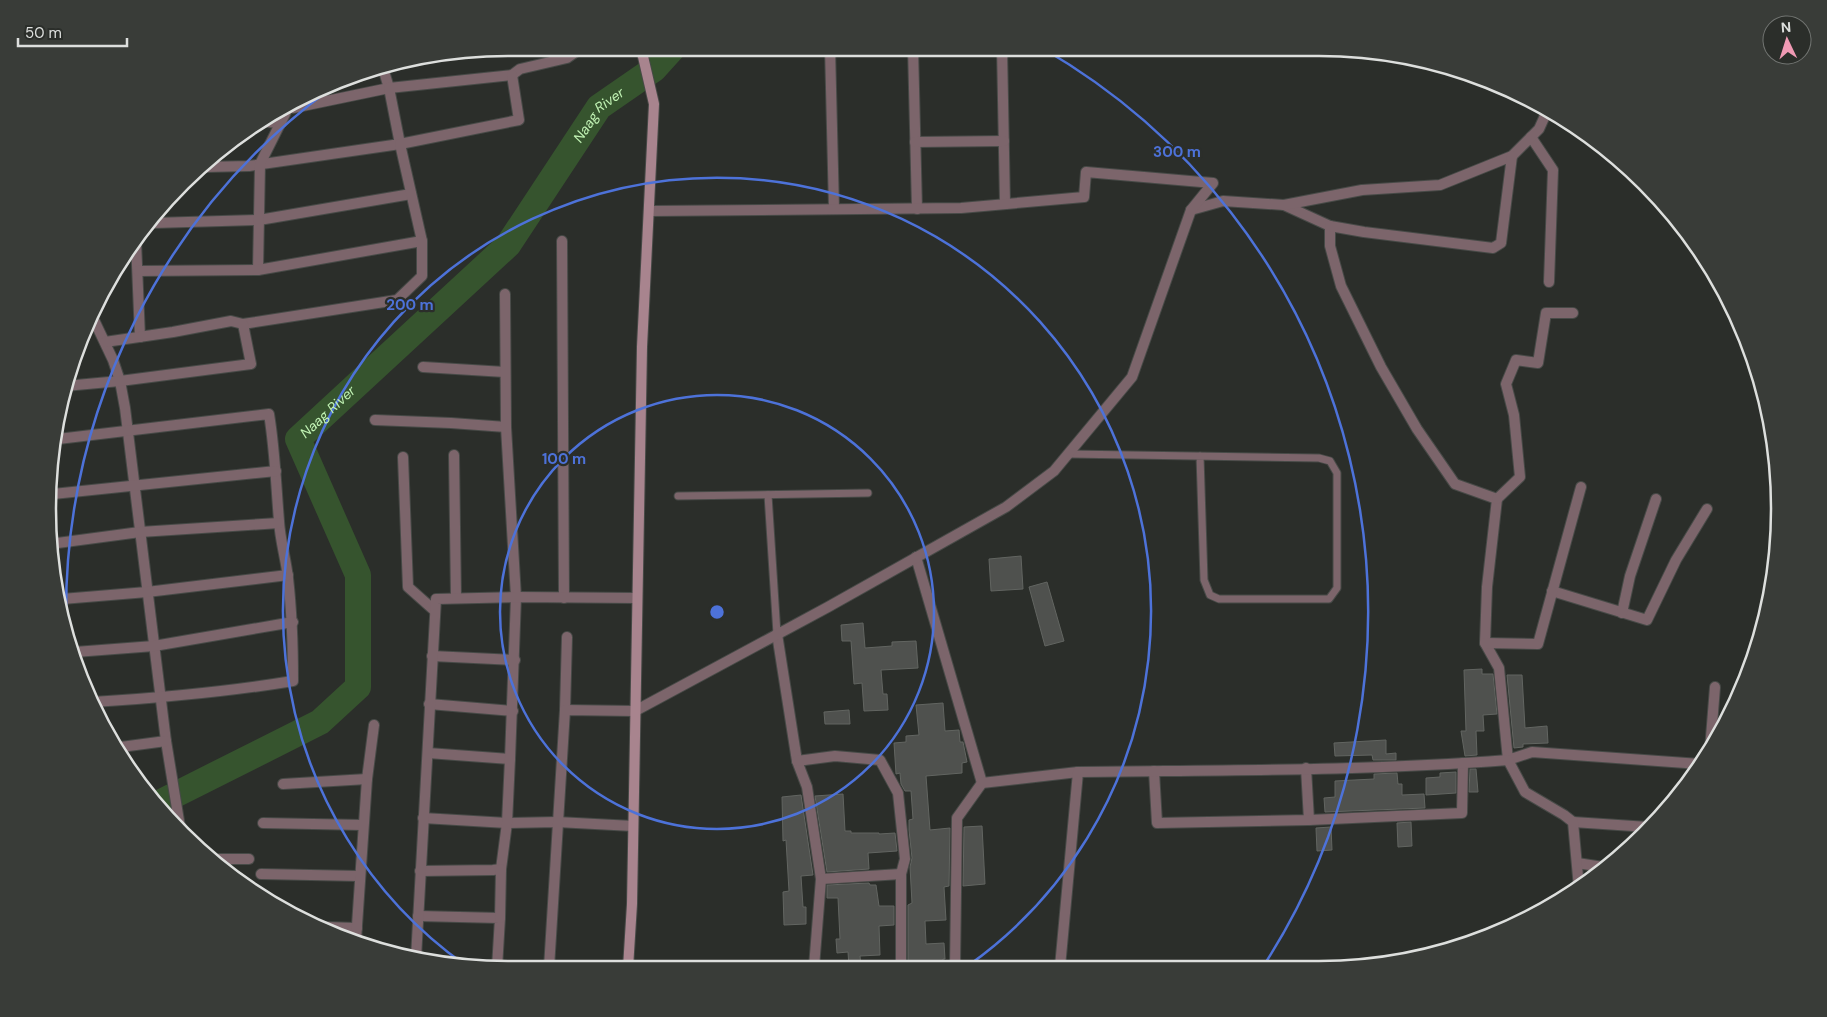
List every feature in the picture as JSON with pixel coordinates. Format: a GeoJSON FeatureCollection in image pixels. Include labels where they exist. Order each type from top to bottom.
{"type":"FeatureCollection","features":[{"type":"Feature","properties":{"kind":"street"},"geometry":{"type":"LineString","coordinates":[[302,106],[389,88],[512,75],[520,69],[570,56]]}},
{"type":"Feature","properties":{"kind":"street"},"geometry":{"type":"LineString","coordinates":[[628,961],[632,904],[642,347],[654,104],[643,56]]}},
{"type":"Feature","properties":{"kind":"street"},"geometry":{"type":"LineString","coordinates":[[830,56],[834,209]]}},
{"type":"Feature","properties":{"kind":"street"},"geometry":{"type":"LineString","coordinates":[[913,56],[917,208]]}},
{"type":"Feature","properties":{"kind":"street"},"geometry":{"type":"LineString","coordinates":[[1002,56],[1005,204]]}},
{"type":"Feature","properties":{"kind":"street"},"geometry":{"type":"LineString","coordinates":[[105,342],[231,321],[243,324],[397,300],[422,276],[422,241],[385,74]]}},
{"type":"Feature","properties":{"kind":"street"},"geometry":{"type":"LineString","coordinates":[[212,167],[260,164],[400,144],[519,120],[512,75]]}},
{"type":"Feature","properties":{"kind":"street"},"geometry":{"type":"LineString","coordinates":[[258,270],[260,164],[284,116]]}},
{"type":"Feature","properties":{"kind":"street"},"geometry":{"type":"LineString","coordinates":[[1191,210],[1223,201],[1284,205],[1362,190],[1440,185],[1512,156],[1539,129],[1545,117]]}},
{"type":"Feature","properties":{"kind":"street"},"geometry":{"type":"LineString","coordinates":[[273,122],[281,123]]}},
{"type":"Feature","properties":{"kind":"street"},"geometry":{"type":"LineString","coordinates":[[1531,137],[1553,170],[1549,282]]}},
{"type":"Feature","properties":{"kind":"street"},"geometry":{"type":"LineString","coordinates":[[915,142],[1004,141]]}},
{"type":"Feature","properties":{"kind":"street"},"geometry":{"type":"LineString","coordinates":[[1284,205],[1330,226],[1494,248],[1501,243],[1512,156]]}},
{"type":"Feature","properties":{"kind":"street"},"geometry":{"type":"LineString","coordinates":[[565,710],[635,711],[1006,506],[1054,471],[1132,377],[1191,210],[1213,183],[1086,172],[1084,197],[961,208],[650,211]]}},
{"type":"Feature","properties":{"kind":"street"},"geometry":{"type":"LineString","coordinates":[[158,223],[259,220],[411,194]]}},
{"type":"Feature","properties":{"kind":"street"},"geometry":{"type":"LineString","coordinates":[[1330,226],[1330,246],[1340,286],[1380,367],[1417,429],[1455,484],[1498,499]]}},
{"type":"Feature","properties":{"kind":"street"},"geometry":{"type":"LineString","coordinates":[[138,271],[258,270],[422,241]]}},
{"type":"Feature","properties":{"kind":"street"},"geometry":{"type":"LineString","coordinates":[[562,241],[564,598]]}},
{"type":"Feature","properties":{"kind":"street"},"geometry":{"type":"LineString","coordinates":[[137,251],[140,337]]}},
{"type":"Feature","properties":{"kind":"street"},"geometry":{"type":"LineString","coordinates":[[497,961],[501,869],[507,823],[515,660],[516,597],[506,427],[505,294]]}},
{"type":"Feature","properties":{"kind":"street"},"geometry":{"type":"LineString","coordinates":[[1573,313],[1546,313],[1538,363],[1516,360],[1506,384],[1514,415],[1520,477],[1498,499],[1487,588],[1485,643],[1499,668],[1508,760],[1525,792],[1564,814],[1573,822],[1639,827]]}},
{"type":"Feature","properties":{"kind":"street"},"geometry":{"type":"LineString","coordinates":[[74,385],[250,364],[243,324]]}},
{"type":"Feature","properties":{"kind":"street"},"geometry":{"type":"LineString","coordinates":[[95,325],[105,342],[120,381],[128,431],[160,698],[178,817]]}},
{"type":"Feature","properties":{"kind":"street"},"geometry":{"type":"LineString","coordinates":[[423,367],[505,372]]}},
{"type":"Feature","properties":{"kind":"street"},"geometry":{"type":"LineString","coordinates":[[62,439],[269,414],[276,471],[279,523],[288,575],[293,622],[292,681],[236,690],[160,698],[100,702]]}},
{"type":"Feature","properties":{"kind":"street"},"geometry":{"type":"LineString","coordinates":[[375,420],[506,427]]}},
{"type":"Feature","properties":{"kind":"street"},"geometry":{"type":"LineString","coordinates":[[454,455],[456,598]]}},
{"type":"Feature","properties":{"kind":"street"},"geometry":{"type":"LineString","coordinates":[[403,457],[408,587],[435,611]]}},
{"type":"Feature","properties":{"kind":"street"},"geometry":{"type":"LineString","coordinates":[[56,494],[276,471]]}},
{"type":"Feature","properties":{"kind":"street"},"geometry":{"type":"LineString","coordinates":[[1485,643],[1538,644],[1581,486]]}},
{"type":"Feature","properties":{"kind":"street"},"geometry":{"type":"LineString","coordinates":[[1622,613],[1630,576],[1656,499]]}},
{"type":"Feature","properties":{"kind":"street"},"geometry":{"type":"LineString","coordinates":[[1552,591],[1647,620],[1676,560],[1707,508]]}},
{"type":"Feature","properties":{"kind":"street"},"geometry":{"type":"LineString","coordinates":[[58,543],[140,532],[279,523]]}},
{"type":"Feature","properties":{"kind":"street"},"geometry":{"type":"LineString","coordinates":[[916,557],[982,783]]}},
{"type":"Feature","properties":{"kind":"street"},"geometry":{"type":"LineString","coordinates":[[65,599],[147,592],[288,575]]}},
{"type":"Feature","properties":{"kind":"street"},"geometry":{"type":"LineString","coordinates":[[416,951],[436,599],[516,597],[637,598]]}},
{"type":"Feature","properties":{"kind":"street"},"geometry":{"type":"LineString","coordinates":[[79,652],[154,646],[293,622]]}},
{"type":"Feature","properties":{"kind":"street"},"geometry":{"type":"LineString","coordinates":[[777,634],[797,761],[807,787],[821,878],[814,961]]}},
{"type":"Feature","properties":{"kind":"street"},"geometry":{"type":"LineString","coordinates":[[549,961],[565,710],[567,637]]}},
{"type":"Feature","properties":{"kind":"street"},"geometry":{"type":"LineString","coordinates":[[432,656],[515,660]]}},
{"type":"Feature","properties":{"kind":"street"},"geometry":{"type":"LineString","coordinates":[[1711,732],[1715,687]]}},
{"type":"Feature","properties":{"kind":"street"},"geometry":{"type":"LineString","coordinates":[[429,704],[512,711]]}},
{"type":"Feature","properties":{"kind":"street"},"geometry":{"type":"LineString","coordinates":[[356,934],[363,825],[374,726]]}},
{"type":"Feature","properties":{"kind":"street"},"geometry":{"type":"LineString","coordinates":[[124,747],[166,741]]}},
{"type":"Feature","properties":{"kind":"street"},"geometry":{"type":"LineString","coordinates":[[955,961],[957,818],[982,783],[1078,772],[1463,763],[1508,760],[1532,752],[1692,763]]}},
{"type":"Feature","properties":{"kind":"street"},"geometry":{"type":"LineString","coordinates":[[428,753],[510,758]]}},
{"type":"Feature","properties":{"kind":"street"},"geometry":{"type":"LineString","coordinates":[[797,761],[835,756],[880,760],[898,794],[905,859],[901,874],[901,961]]}},
{"type":"Feature","properties":{"kind":"street"},"geometry":{"type":"LineString","coordinates":[[1154,771],[1157,823],[1309,820],[1462,814],[1463,763]]}},
{"type":"Feature","properties":{"kind":"street"},"geometry":{"type":"LineString","coordinates":[[1306,768],[1309,820]]}},
{"type":"Feature","properties":{"kind":"street"},"geometry":{"type":"LineString","coordinates":[[1061,961],[1078,772]]}},
{"type":"Feature","properties":{"kind":"street"},"geometry":{"type":"LineString","coordinates":[[283,784],[367,779]]}},
{"type":"Feature","properties":{"kind":"street"},"geometry":{"type":"LineString","coordinates":[[423,818],[507,823],[557,822],[633,826]]}},
{"type":"Feature","properties":{"kind":"street"},"geometry":{"type":"LineString","coordinates":[[1573,822],[1578,879]]}},
{"type":"Feature","properties":{"kind":"street"},"geometry":{"type":"LineString","coordinates":[[263,823],[363,825]]}},
{"type":"Feature","properties":{"kind":"street"},"geometry":{"type":"LineString","coordinates":[[223,859],[249,859]]}},
{"type":"Feature","properties":{"kind":"street"},"geometry":{"type":"LineString","coordinates":[[1577,863],[1595,866]]}},
{"type":"Feature","properties":{"kind":"street"},"geometry":{"type":"LineString","coordinates":[[420,871],[501,869]]}},
{"type":"Feature","properties":{"kind":"street"},"geometry":{"type":"LineString","coordinates":[[261,874],[360,876]]}},
{"type":"Feature","properties":{"kind":"street"},"geometry":{"type":"LineString","coordinates":[[821,878],[901,874]]}},
{"type":"Feature","properties":{"kind":"street"},"geometry":{"type":"LineString","coordinates":[[418,916],[500,918]]}},
{"type":"Feature","properties":{"kind":"street"},"geometry":{"type":"LineString","coordinates":[[339,927],[357,928]]}},
{"type":"Feature","properties":{"kind":"lane"},"geometry":{"type":"LineString","coordinates":[[1069,454],[1200,456],[1319,458],[1330,461],[1337,472],[1337,588],[1329,599],[1219,599],[1210,595],[1204,580],[1200,456]]}},
{"type":"Feature","properties":{"kind":"lane"},"geometry":{"type":"LineString","coordinates":[[678,496],[868,493]]}},
{"type":"Feature","properties":{"kind":"lane"},"geometry":{"type":"LineString","coordinates":[[768,494],[777,634]]}},
{"type":"Feature","properties":{"kind":"building"},"geometry":{"type":"Polygon","coordinates":[[[1021,556],[1023,589],[991,591],[989,559],[1021,556]]]}},
{"type":"Feature","properties":{"kind":"building"},"geometry":{"type":"Polygon","coordinates":[[[1047,582],[1064,641],[1045,646],[1029,587],[1047,582]]]}},
{"type":"Feature","properties":{"kind":"building"},"geometry":{"type":"Polygon","coordinates":[[[863,623],[865,648],[892,646],[892,642],[916,641],[918,668],[881,670],[883,694],[887,694],[888,710],[864,711],[862,683],[854,684],[851,641],[842,641],[841,625],[863,623]]]}},
{"type":"Feature","properties":{"kind":"building"},"geometry":{"type":"Polygon","coordinates":[[[1482,669],[1482,674],[1493,674],[1497,714],[1483,715],[1484,731],[1476,731],[1477,755],[1465,756],[1461,731],[1466,731],[1464,670],[1482,669]]]}},
{"type":"Feature","properties":{"kind":"building"},"geometry":{"type":"Polygon","coordinates":[[[1507,675],[1522,675],[1525,728],[1547,726],[1548,743],[1523,744],[1523,747],[1514,748],[1507,675]]]}},
{"type":"Feature","properties":{"kind":"building"},"geometry":{"type":"Polygon","coordinates":[[[943,703],[945,731],[959,730],[960,742],[963,742],[967,762],[962,763],[962,773],[926,776],[930,830],[950,828],[949,886],[944,887],[946,920],[925,921],[926,944],[944,943],[945,959],[943,961],[908,961],[908,905],[912,903],[910,867],[912,858],[909,820],[913,819],[911,791],[905,791],[901,784],[900,773],[896,774],[894,743],[906,742],[906,736],[919,735],[916,705],[943,703]]]}},
{"type":"Feature","properties":{"kind":"building"},"geometry":{"type":"Polygon","coordinates":[[[849,710],[850,724],[825,724],[824,712],[849,710]]]}},
{"type":"Feature","properties":{"kind":"building"},"geometry":{"type":"Polygon","coordinates":[[[1386,740],[1386,754],[1396,753],[1396,760],[1373,760],[1372,755],[1335,756],[1334,743],[1386,740]]]}},
{"type":"Feature","properties":{"kind":"building"},"geometry":{"type":"Polygon","coordinates":[[[1470,769],[1476,769],[1478,792],[1469,792],[1470,769]]]}},
{"type":"Feature","properties":{"kind":"building"},"geometry":{"type":"Polygon","coordinates":[[[1456,772],[1456,793],[1426,795],[1426,778],[1440,777],[1440,773],[1456,772]]]}},
{"type":"Feature","properties":{"kind":"building"},"geometry":{"type":"Polygon","coordinates":[[[1397,773],[1398,784],[1402,784],[1402,795],[1424,794],[1425,808],[1325,812],[1324,798],[1335,797],[1335,781],[1374,779],[1374,774],[1397,773]]]}},
{"type":"Feature","properties":{"kind":"building"},"geometry":{"type":"Polygon","coordinates":[[[843,794],[845,831],[851,831],[851,833],[895,833],[897,851],[868,853],[869,869],[827,872],[815,796],[843,794]]]}},
{"type":"Feature","properties":{"kind":"building"},"geometry":{"type":"Polygon","coordinates":[[[801,795],[813,875],[801,876],[803,907],[806,907],[806,924],[784,925],[783,892],[789,891],[786,840],[783,841],[782,797],[801,795]]]}},
{"type":"Feature","properties":{"kind":"building"},"geometry":{"type":"Polygon","coordinates":[[[1411,822],[1412,846],[1398,847],[1397,823],[1411,822]]]}},
{"type":"Feature","properties":{"kind":"building"},"geometry":{"type":"Polygon","coordinates":[[[982,826],[985,884],[963,886],[964,827],[982,826]]]}},
{"type":"Feature","properties":{"kind":"building"},"geometry":{"type":"Polygon","coordinates":[[[1331,827],[1332,850],[1317,851],[1316,828],[1331,827]]]}},
{"type":"Feature","properties":{"kind":"building"},"geometry":{"type":"Polygon","coordinates":[[[869,883],[870,885],[876,885],[879,906],[894,906],[894,925],[879,926],[880,955],[860,956],[860,961],[849,961],[848,952],[837,953],[836,939],[840,939],[838,898],[827,898],[827,885],[869,883]]]}},
{"type":"Feature","properties":{"kind":"waterway","name":"Naag River"},"geometry":{"type":"LineString","coordinates":[[163,801],[320,722],[358,687],[358,575],[298,439],[508,245],[599,107],[654,69],[666,56]]}}]}
